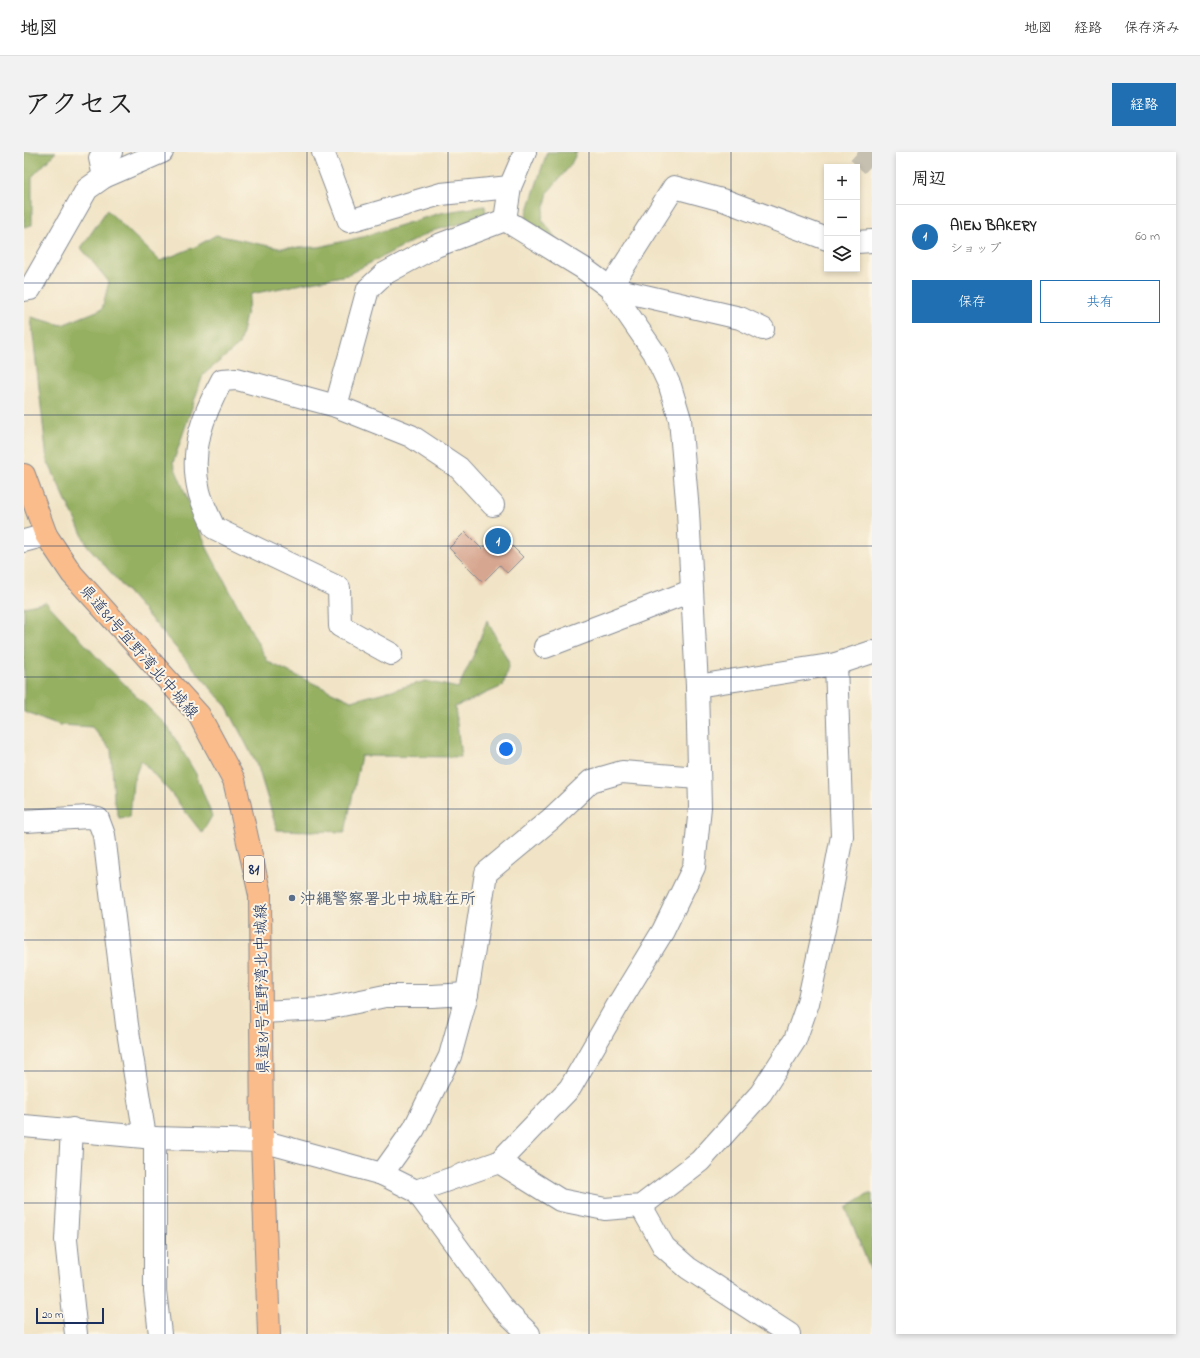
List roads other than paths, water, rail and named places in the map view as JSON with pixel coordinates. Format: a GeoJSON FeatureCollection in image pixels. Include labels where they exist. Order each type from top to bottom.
{"type":"FeatureCollection","features":[{"type":"Feature","properties":{"kind":"main road","name":"県道81号宜野湾北中城線"},"geometry":{"type":"LineString","coordinates":[[24,475],[46,535],[72,574],[199,715],[234,780],[260,896],[262,1141],[269,1334]]}},
{"type":"Feature","properties":{"kind":"street"},"geometry":{"type":"LineString","coordinates":[[104,177],[100,158],[111,152]]}},
{"type":"Feature","properties":{"kind":"street"},"geometry":{"type":"LineString","coordinates":[[24,290],[30,289],[87,189],[104,177],[162,152]]}},
{"type":"Feature","properties":{"kind":"street"},"geometry":{"type":"LineString","coordinates":[[323,152],[349,221],[441,194],[510,187]]}},
{"type":"Feature","properties":{"kind":"street"},"geometry":{"type":"LineString","coordinates":[[505,220],[510,187],[525,152]]}},
{"type":"Feature","properties":{"kind":"street"},"geometry":{"type":"LineString","coordinates":[[610,288],[674,187],[726,201],[824,239]]}},
{"type":"Feature","properties":{"kind":"street"},"geometry":{"type":"LineString","coordinates":[[416,1191],[499,1162],[570,1088],[618,1003],[663,931],[694,867],[700,807],[698,778],[697,686],[688,512],[680,419],[670,386],[654,352],[610,288],[583,268],[505,220]]}},
{"type":"Feature","properties":{"kind":"street"},"geometry":{"type":"LineString","coordinates":[[336,406],[368,289],[384,274],[436,246],[505,220]]}},
{"type":"Feature","properties":{"kind":"street"},"geometry":{"type":"LineString","coordinates":[[860,242],[872,241]]}},
{"type":"Feature","properties":{"kind":"street"},"geometry":{"type":"LineString","coordinates":[[610,288],[740,318],[763,329]]}},
{"type":"Feature","properties":{"kind":"street"},"geometry":{"type":"LineString","coordinates":[[391,654],[340,626],[339,588],[214,528],[199,491],[195,451],[208,407],[222,380],[237,379],[336,406],[411,436],[459,468],[494,505]]}},
{"type":"Feature","properties":{"kind":"street"},"geometry":{"type":"LineString","coordinates":[[24,541],[46,535]]}},
{"type":"Feature","properties":{"kind":"street"},"geometry":{"type":"LineString","coordinates":[[545,647],[691,591]]}},
{"type":"Feature","properties":{"kind":"street"},"geometry":{"type":"LineString","coordinates":[[697,686],[836,664],[872,652]]}},
{"type":"Feature","properties":{"kind":"street"},"geometry":{"type":"LineString","coordinates":[[499,1162],[560,1200],[605,1209],[641,1206],[700,1161],[761,1094],[795,1040],[808,1003],[842,836],[836,664]]}},
{"type":"Feature","properties":{"kind":"street"},"geometry":{"type":"LineString","coordinates":[[382,1174],[414,1129],[450,1056],[467,994],[486,873],[551,819],[591,781],[622,772],[698,778]]}},
{"type":"Feature","properties":{"kind":"street"},"geometry":{"type":"LineString","coordinates":[[25,825],[88,817],[98,818],[104,835],[127,1025],[150,1137],[155,1291],[160,1334]]}},
{"type":"Feature","properties":{"kind":"street"},"geometry":{"type":"LineString","coordinates":[[261,1012],[323,1009],[385,996],[467,994]]}},
{"type":"Feature","properties":{"kind":"street"},"geometry":{"type":"LineString","coordinates":[[24,1126],[150,1137],[262,1141],[382,1174],[416,1191],[503,1309],[529,1334]]}},
{"type":"Feature","properties":{"kind":"street"},"geometry":{"type":"LineString","coordinates":[[72,1129],[66,1240],[76,1334]]}},
{"type":"Feature","properties":{"kind":"street"},"geometry":{"type":"LineString","coordinates":[[641,1206],[664,1247],[688,1268],[789,1334]]}},
{"type":"Feature","properties":{"kind":"tunnel"},"geometry":{"type":"LineString","coordinates":[[858,152],[872,165]]}},
{"type":"Feature","properties":{"kind":"place","name":"AIEN BAKERY"},"geometry":{"type":"Point","coordinates":[498,541]}},
{"type":"Feature","properties":{"kind":"place","name":"沖縄警察署北中城駐在所"},"geometry":{"type":"Point","coordinates":[292,898]}}]}
